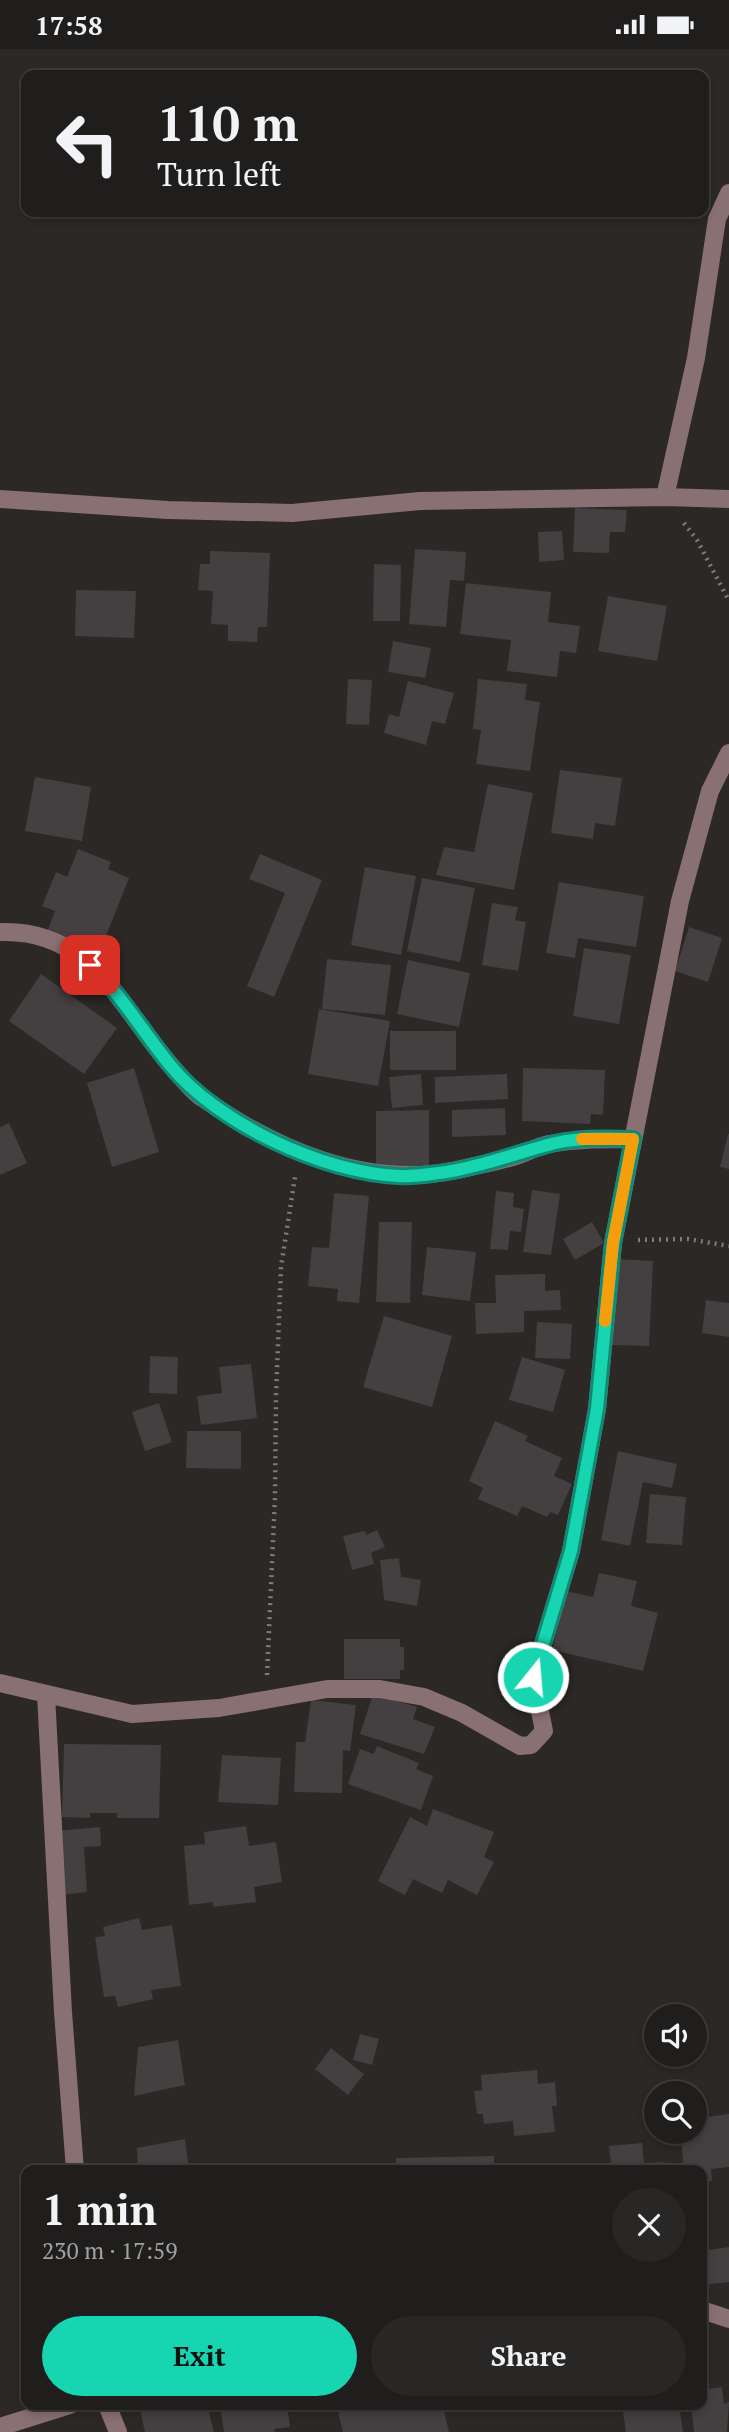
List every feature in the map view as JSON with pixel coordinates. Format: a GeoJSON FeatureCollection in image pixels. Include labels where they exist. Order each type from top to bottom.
{"type":"FeatureCollection","features":[{"type":"Feature","properties":{"kind":"street"},"geometry":{"type":"LineString","coordinates":[[665,497],[695,358],[717,219],[729,193]]}},
{"type":"Feature","properties":{"kind":"street"},"geometry":{"type":"LineString","coordinates":[[0,499],[168,510],[292,513],[420,501],[665,497],[729,499]]}},
{"type":"Feature","properties":{"kind":"street"},"geometry":{"type":"LineString","coordinates":[[0,1683],[132,1714],[219,1708],[327,1689],[380,1689],[424,1697],[462,1713],[520,1747],[531,1745],[544,1731],[533,1677],[574,1538],[597,1409],[613,1243],[680,901],[710,791],[729,753]]}},
{"type":"Feature","properties":{"kind":"street"},"geometry":{"type":"LineString","coordinates":[[0,932],[41,936],[76,952],[105,979],[170,1066],[200,1097],[233,1119],[299,1152],[350,1169],[399,1177],[449,1172],[511,1158],[545,1145],[588,1138],[633,1139]]}},
{"type":"Feature","properties":{"kind":"street"},"geometry":{"type":"LineString","coordinates":[[46,1695],[63,2012],[75,2165]]}},
{"type":"Feature","properties":{"kind":"street"},"geometry":{"type":"LineString","coordinates":[[707,2312],[729,2319]]}},
{"type":"Feature","properties":{"kind":"street"},"geometry":{"type":"LineString","coordinates":[[0,2427],[54,2410]]}},
{"type":"Feature","properties":{"kind":"street"},"geometry":{"type":"LineString","coordinates":[[109,2410],[118,2432]]}},
{"type":"Feature","properties":{"kind":"path"},"geometry":{"type":"LineString","coordinates":[[665,497],[697,540],[729,601]]}},
{"type":"Feature","properties":{"kind":"path"},"geometry":{"type":"LineString","coordinates":[[266,1699],[281,1266],[299,1152]]}},
{"type":"Feature","properties":{"kind":"path"},"geometry":{"type":"LineString","coordinates":[[613,1243],[688,1238],[729,1246]]}},
{"type":"Feature","properties":{"kind":"building"},"geometry":{"type":"Polygon","coordinates":[[[575,508],[627,510],[625,532],[610,532],[609,553],[573,552],[575,508]]]}},
{"type":"Feature","properties":{"kind":"building"},"geometry":{"type":"Polygon","coordinates":[[[562,531],[564,560],[539,562],[538,532],[562,531]]]}},
{"type":"Feature","properties":{"kind":"building"},"geometry":{"type":"Polygon","coordinates":[[[415,549],[466,552],[464,581],[450,580],[446,627],[409,624],[415,549]]]}},
{"type":"Feature","properties":{"kind":"building"},"geometry":{"type":"Polygon","coordinates":[[[210,551],[270,553],[267,627],[258,627],[257,642],[228,641],[228,625],[211,624],[213,591],[198,590],[200,564],[210,564],[210,551]]]}},
{"type":"Feature","properties":{"kind":"building"},"geometry":{"type":"Polygon","coordinates":[[[374,564],[401,565],[400,621],[373,621],[374,564]]]}},
{"type":"Feature","properties":{"kind":"building"},"geometry":{"type":"Polygon","coordinates":[[[466,583],[551,592],[548,622],[580,626],[576,653],[560,651],[557,677],[507,671],[511,640],[460,634],[466,583]]]}},
{"type":"Feature","properties":{"kind":"building"},"geometry":{"type":"Polygon","coordinates":[[[76,590],[136,591],[134,638],[75,636],[76,590]]]}},
{"type":"Feature","properties":{"kind":"building"},"geometry":{"type":"Polygon","coordinates":[[[608,596],[667,606],[657,661],[598,651],[608,596]]]}},
{"type":"Feature","properties":{"kind":"building"},"geometry":{"type":"Polygon","coordinates":[[[393,641],[431,648],[425,678],[388,672],[393,641]]]}},
{"type":"Feature","properties":{"kind":"building"},"geometry":{"type":"Polygon","coordinates":[[[348,679],[372,680],[369,725],[346,724],[348,679]]]}},
{"type":"Feature","properties":{"kind":"building"},"geometry":{"type":"Polygon","coordinates":[[[478,679],[527,684],[525,700],[540,702],[530,771],[476,764],[481,730],[473,729],[478,679]]]}},
{"type":"Feature","properties":{"kind":"building"},"geometry":{"type":"Polygon","coordinates":[[[408,681],[454,693],[445,724],[432,721],[426,745],[384,733],[389,714],[399,717],[408,681]]]}},
{"type":"Feature","properties":{"kind":"building"},"geometry":{"type":"Polygon","coordinates":[[[560,770],[622,778],[615,826],[595,823],[593,839],[551,833],[560,770]]]}},
{"type":"Feature","properties":{"kind":"building"},"geometry":{"type":"Polygon","coordinates":[[[35,777],[91,787],[82,841],[25,831],[35,777]]]}},
{"type":"Feature","properties":{"kind":"building"},"geometry":{"type":"Polygon","coordinates":[[[488,784],[533,793],[514,890],[436,875],[444,847],[474,852],[488,784]]]}},
{"type":"Feature","properties":{"kind":"building"},"geometry":{"type":"Polygon","coordinates":[[[78,849],[111,862],[108,869],[129,878],[98,956],[46,935],[55,911],[42,906],[56,872],[67,877],[78,849]]]}},
{"type":"Feature","properties":{"kind":"building"},"geometry":{"type":"Polygon","coordinates":[[[260,854],[322,880],[274,997],[247,986],[285,893],[249,879],[260,854]]]}},
{"type":"Feature","properties":{"kind":"building"},"geometry":{"type":"Polygon","coordinates":[[[365,867],[416,876],[401,955],[351,945],[365,867]]]}},
{"type":"Feature","properties":{"kind":"building"},"geometry":{"type":"Polygon","coordinates":[[[422,878],[475,888],[460,962],[407,951],[422,878]]]}},
{"type":"Feature","properties":{"kind":"building"},"geometry":{"type":"Polygon","coordinates":[[[559,882],[644,896],[636,947],[578,938],[575,958],[546,953],[559,882]]]}},
{"type":"Feature","properties":{"kind":"building"},"geometry":{"type":"Polygon","coordinates":[[[492,903],[518,907],[515,920],[526,922],[518,971],[482,965],[492,903]]]}},
{"type":"Feature","properties":{"kind":"building"},"geometry":{"type":"Polygon","coordinates":[[[689,927],[722,938],[708,982],[675,971],[689,927]]]}},
{"type":"Feature","properties":{"kind":"building"},"geometry":{"type":"Polygon","coordinates":[[[584,948],[631,955],[619,1024],[573,1016],[584,948]]]}},
{"type":"Feature","properties":{"kind":"building"},"geometry":{"type":"Polygon","coordinates":[[[327,959],[391,965],[385,1015],[322,1009],[327,959]]]}},
{"type":"Feature","properties":{"kind":"building"},"geometry":{"type":"Polygon","coordinates":[[[408,960],[470,973],[459,1027],[397,1014],[408,960]]]}},
{"type":"Feature","properties":{"kind":"building"},"geometry":{"type":"Polygon","coordinates":[[[41,974],[117,1028],[84,1074],[9,1021],[41,974]]]}},
{"type":"Feature","properties":{"kind":"building"},"geometry":{"type":"Polygon","coordinates":[[[319,1009],[390,1021],[378,1086],[308,1074],[319,1009]]]}},
{"type":"Feature","properties":{"kind":"building"},"geometry":{"type":"Polygon","coordinates":[[[390,1031],[456,1031],[456,1070],[390,1070],[390,1031]]]}},
{"type":"Feature","properties":{"kind":"building"},"geometry":{"type":"Polygon","coordinates":[[[134,1068],[159,1152],[112,1167],[87,1083],[134,1068]]]}},
{"type":"Feature","properties":{"kind":"building"},"geometry":{"type":"Polygon","coordinates":[[[523,1068],[605,1070],[603,1115],[591,1114],[590,1124],[522,1121],[523,1068]]]}},
{"type":"Feature","properties":{"kind":"building"},"geometry":{"type":"Polygon","coordinates":[[[421,1074],[423,1105],[392,1108],[389,1077],[421,1074]]]}},
{"type":"Feature","properties":{"kind":"building"},"geometry":{"type":"Polygon","coordinates":[[[507,1074],[508,1099],[435,1103],[435,1077],[507,1074]]]}},
{"type":"Feature","properties":{"kind":"building"},"geometry":{"type":"Polygon","coordinates":[[[505,1108],[506,1135],[452,1137],[452,1110],[505,1108]]]}},
{"type":"Feature","properties":{"kind":"building"},"geometry":{"type":"Polygon","coordinates":[[[429,1110],[429,1168],[376,1168],[376,1111],[429,1110]]]}},
{"type":"Feature","properties":{"kind":"building"},"geometry":{"type":"Polygon","coordinates":[[[9,1123],[27,1163],[0,1175],[0,1127],[9,1123]]]}},
{"type":"Feature","properties":{"kind":"building"},"geometry":{"type":"Polygon","coordinates":[[[729,1134],[729,1169],[720,1167],[729,1134]]]}},
{"type":"Feature","properties":{"kind":"building"},"geometry":{"type":"Polygon","coordinates":[[[532,1190],[560,1194],[551,1255],[523,1252],[532,1190]]]}},
{"type":"Feature","properties":{"kind":"building"},"geometry":{"type":"Polygon","coordinates":[[[496,1191],[514,1193],[513,1207],[524,1209],[521,1232],[510,1231],[508,1250],[490,1249],[496,1191]]]}},
{"type":"Feature","properties":{"kind":"building"},"geometry":{"type":"Polygon","coordinates":[[[334,1193],[369,1196],[359,1303],[337,1301],[338,1289],[308,1286],[312,1247],[329,1248],[334,1193]]]}},
{"type":"Feature","properties":{"kind":"building"},"geometry":{"type":"Polygon","coordinates":[[[379,1222],[412,1222],[410,1303],[376,1302],[379,1222]]]}},
{"type":"Feature","properties":{"kind":"building"},"geometry":{"type":"Polygon","coordinates":[[[592,1222],[604,1243],[575,1260],[563,1239],[592,1222]]]}},
{"type":"Feature","properties":{"kind":"building"},"geometry":{"type":"Polygon","coordinates":[[[427,1247],[476,1252],[470,1301],[422,1295],[427,1247]]]}},
{"type":"Feature","properties":{"kind":"building"},"geometry":{"type":"Polygon","coordinates":[[[616,1259],[653,1261],[649,1346],[612,1345],[616,1259]]]}},
{"type":"Feature","properties":{"kind":"building"},"geometry":{"type":"Polygon","coordinates":[[[545,1274],[545,1291],[560,1290],[561,1310],[524,1311],[524,1332],[476,1334],[475,1303],[496,1303],[495,1275],[545,1274]]]}},
{"type":"Feature","properties":{"kind":"building"},"geometry":{"type":"Polygon","coordinates":[[[706,1300],[729,1303],[729,1337],[702,1333],[706,1300]]]}},
{"type":"Feature","properties":{"kind":"building"},"geometry":{"type":"Polygon","coordinates":[[[384,1316],[452,1336],[432,1407],[363,1387],[384,1316]]]}},
{"type":"Feature","properties":{"kind":"building"},"geometry":{"type":"Polygon","coordinates":[[[537,1322],[572,1324],[570,1359],[535,1358],[537,1322]]]}},
{"type":"Feature","properties":{"kind":"building"},"geometry":{"type":"Polygon","coordinates":[[[150,1356],[178,1357],[177,1394],[149,1393],[150,1356]]]}},
{"type":"Feature","properties":{"kind":"building"},"geometry":{"type":"Polygon","coordinates":[[[522,1357],[565,1370],[553,1412],[509,1400],[522,1357]]]}},
{"type":"Feature","properties":{"kind":"building"},"geometry":{"type":"Polygon","coordinates":[[[251,1364],[257,1418],[201,1425],[197,1396],[222,1393],[219,1367],[251,1364]]]}},
{"type":"Feature","properties":{"kind":"building"},"geometry":{"type":"Polygon","coordinates":[[[159,1403],[172,1442],[145,1451],[132,1412],[159,1403]]]}},
{"type":"Feature","properties":{"kind":"building"},"geometry":{"type":"Polygon","coordinates":[[[495,1421],[528,1436],[525,1441],[562,1458],[554,1476],[572,1484],[558,1515],[550,1512],[547,1517],[522,1506],[517,1516],[478,1499],[483,1488],[469,1481],[495,1421]]]}},
{"type":"Feature","properties":{"kind":"building"},"geometry":{"type":"Polygon","coordinates":[[[187,1431],[241,1431],[241,1469],[186,1468],[187,1431]]]}},
{"type":"Feature","properties":{"kind":"building"},"geometry":{"type":"Polygon","coordinates":[[[618,1451],[677,1464],[672,1488],[643,1482],[630,1546],[601,1540],[618,1451]]]}},
{"type":"Feature","properties":{"kind":"building"},"geometry":{"type":"Polygon","coordinates":[[[650,1494],[686,1497],[682,1545],[646,1543],[650,1494]]]}},
{"type":"Feature","properties":{"kind":"building"},"geometry":{"type":"Polygon","coordinates":[[[377,1530],[385,1547],[371,1553],[374,1564],[352,1570],[343,1536],[365,1531],[366,1535],[377,1530]]]}},
{"type":"Feature","properties":{"kind":"building"},"geometry":{"type":"Polygon","coordinates":[[[399,1558],[401,1577],[421,1580],[417,1606],[384,1600],[380,1560],[399,1558]]]}},
{"type":"Feature","properties":{"kind":"building"},"geometry":{"type":"Polygon","coordinates":[[[599,1573],[637,1581],[631,1606],[658,1613],[643,1671],[552,1650],[566,1591],[593,1597],[599,1573]]]}},
{"type":"Feature","properties":{"kind":"building"},"geometry":{"type":"Polygon","coordinates":[[[344,1639],[400,1639],[400,1647],[404,1647],[404,1670],[400,1670],[400,1679],[344,1679],[344,1639]]]}},
{"type":"Feature","properties":{"kind":"building"},"geometry":{"type":"Polygon","coordinates":[[[373,1694],[417,1707],[413,1719],[435,1727],[424,1754],[360,1734],[373,1694]]]}},
{"type":"Feature","properties":{"kind":"building"},"geometry":{"type":"Polygon","coordinates":[[[311,1700],[356,1705],[350,1751],[343,1750],[342,1793],[294,1792],[296,1742],[305,1742],[311,1700]]]}},
{"type":"Feature","properties":{"kind":"building"},"geometry":{"type":"Polygon","coordinates":[[[64,1744],[161,1745],[159,1818],[117,1818],[117,1813],[90,1813],[90,1818],[62,1817],[64,1744]]]}},
{"type":"Feature","properties":{"kind":"building"},"geometry":{"type":"Polygon","coordinates":[[[377,1746],[419,1763],[416,1769],[433,1776],[421,1810],[348,1784],[360,1749],[374,1754],[377,1746]]]}},
{"type":"Feature","properties":{"kind":"building"},"geometry":{"type":"Polygon","coordinates":[[[222,1755],[281,1758],[278,1805],[218,1802],[222,1755]]]}},
{"type":"Feature","properties":{"kind":"building"},"geometry":{"type":"Polygon","coordinates":[[[433,1809],[494,1832],[484,1857],[494,1862],[477,1895],[448,1880],[442,1893],[413,1879],[405,1895],[378,1881],[410,1817],[427,1826],[433,1809]]]}},
{"type":"Feature","properties":{"kind":"building"},"geometry":{"type":"Polygon","coordinates":[[[246,1826],[249,1846],[276,1842],[282,1882],[254,1887],[256,1902],[213,1907],[213,1902],[189,1905],[184,1846],[205,1844],[204,1832],[246,1826]]]}},
{"type":"Feature","properties":{"kind":"building"},"geometry":{"type":"Polygon","coordinates":[[[100,1827],[101,1846],[84,1847],[87,1892],[60,1895],[55,1831],[100,1827]]]}},
{"type":"Feature","properties":{"kind":"building"},"geometry":{"type":"Polygon","coordinates":[[[139,1918],[142,1930],[172,1925],[181,1986],[151,1990],[153,1999],[118,2007],[115,1996],[104,1997],[95,1937],[105,1936],[103,1927],[139,1918]]]}},
{"type":"Feature","properties":{"kind":"building"},"geometry":{"type":"Polygon","coordinates":[[[360,2034],[379,2039],[372,2065],[353,2060],[360,2034]]]}},
{"type":"Feature","properties":{"kind":"building"},"geometry":{"type":"Polygon","coordinates":[[[178,2040],[185,2085],[134,2096],[138,2047],[178,2040]]]}},
{"type":"Feature","properties":{"kind":"building"},"geometry":{"type":"Polygon","coordinates":[[[331,2048],[364,2074],[348,2095],[315,2069],[331,2048]]]}},
{"type":"Feature","properties":{"kind":"building"},"geometry":{"type":"Polygon","coordinates":[[[537,2070],[538,2084],[555,2082],[557,2106],[552,2106],[555,2132],[514,2136],[513,2121],[484,2124],[483,2114],[477,2114],[474,2091],[482,2090],[481,2075],[537,2070]]]}},
{"type":"Feature","properties":{"kind":"building"},"geometry":{"type":"Polygon","coordinates":[[[729,2114],[729,2167],[711,2169],[712,2181],[707,2182],[707,2165],[683,2165],[681,2144],[707,2144],[707,2117],[729,2114]]]}},
{"type":"Feature","properties":{"kind":"building"},"geometry":{"type":"Polygon","coordinates":[[[185,2139],[188,2165],[138,2165],[137,2148],[185,2139]]]}},
{"type":"Feature","properties":{"kind":"building"},"geometry":{"type":"Polygon","coordinates":[[[642,2143],[644,2163],[665,2162],[665,2165],[611,2165],[609,2146],[642,2143]]]}},
{"type":"Feature","properties":{"kind":"building"},"geometry":{"type":"Polygon","coordinates":[[[494,2156],[494,2165],[397,2165],[396,2158],[494,2156]]]}},
{"type":"Feature","properties":{"kind":"building"},"geometry":{"type":"Polygon","coordinates":[[[729,2247],[729,2282],[707,2284],[707,2250],[729,2247]]]}},
{"type":"Feature","properties":{"kind":"building"},"geometry":{"type":"Polygon","coordinates":[[[722,2387],[724,2404],[729,2402],[727,2432],[694,2432],[692,2410],[707,2410],[707,2389],[722,2387]]]}},
{"type":"Feature","properties":{"kind":"building"},"geometry":{"type":"Polygon","coordinates":[[[140,2410],[208,2410],[214,2432],[145,2432],[140,2410]]]}},
{"type":"Feature","properties":{"kind":"building"},"geometry":{"type":"Polygon","coordinates":[[[221,2410],[288,2410],[290,2427],[274,2429],[275,2432],[224,2432],[221,2410]]]}},
{"type":"Feature","properties":{"kind":"building"},"geometry":{"type":"Polygon","coordinates":[[[338,2410],[444,2410],[449,2432],[343,2432],[338,2410]]]}},
{"type":"Feature","properties":{"kind":"building"},"geometry":{"type":"Polygon","coordinates":[[[623,2410],[680,2410],[683,2432],[626,2432],[623,2410]]]}},
{"type":"Feature","properties":{"kind":"slow traffic"},"geometry":{"type":"LineString","coordinates":[[582,1139],[633,1139],[613,1243],[605,1321]]}},
{"type":"Feature","properties":{"kind":"route"},"geometry":{"type":"LineString","coordinates":[[90,965],[105,979],[170,1066],[200,1097],[233,1119],[299,1152],[324,1161],[350,1169],[399,1177],[449,1172],[511,1158],[545,1145],[588,1138],[633,1139],[613,1243],[597,1409],[571,1551],[533,1677]]}}]}
